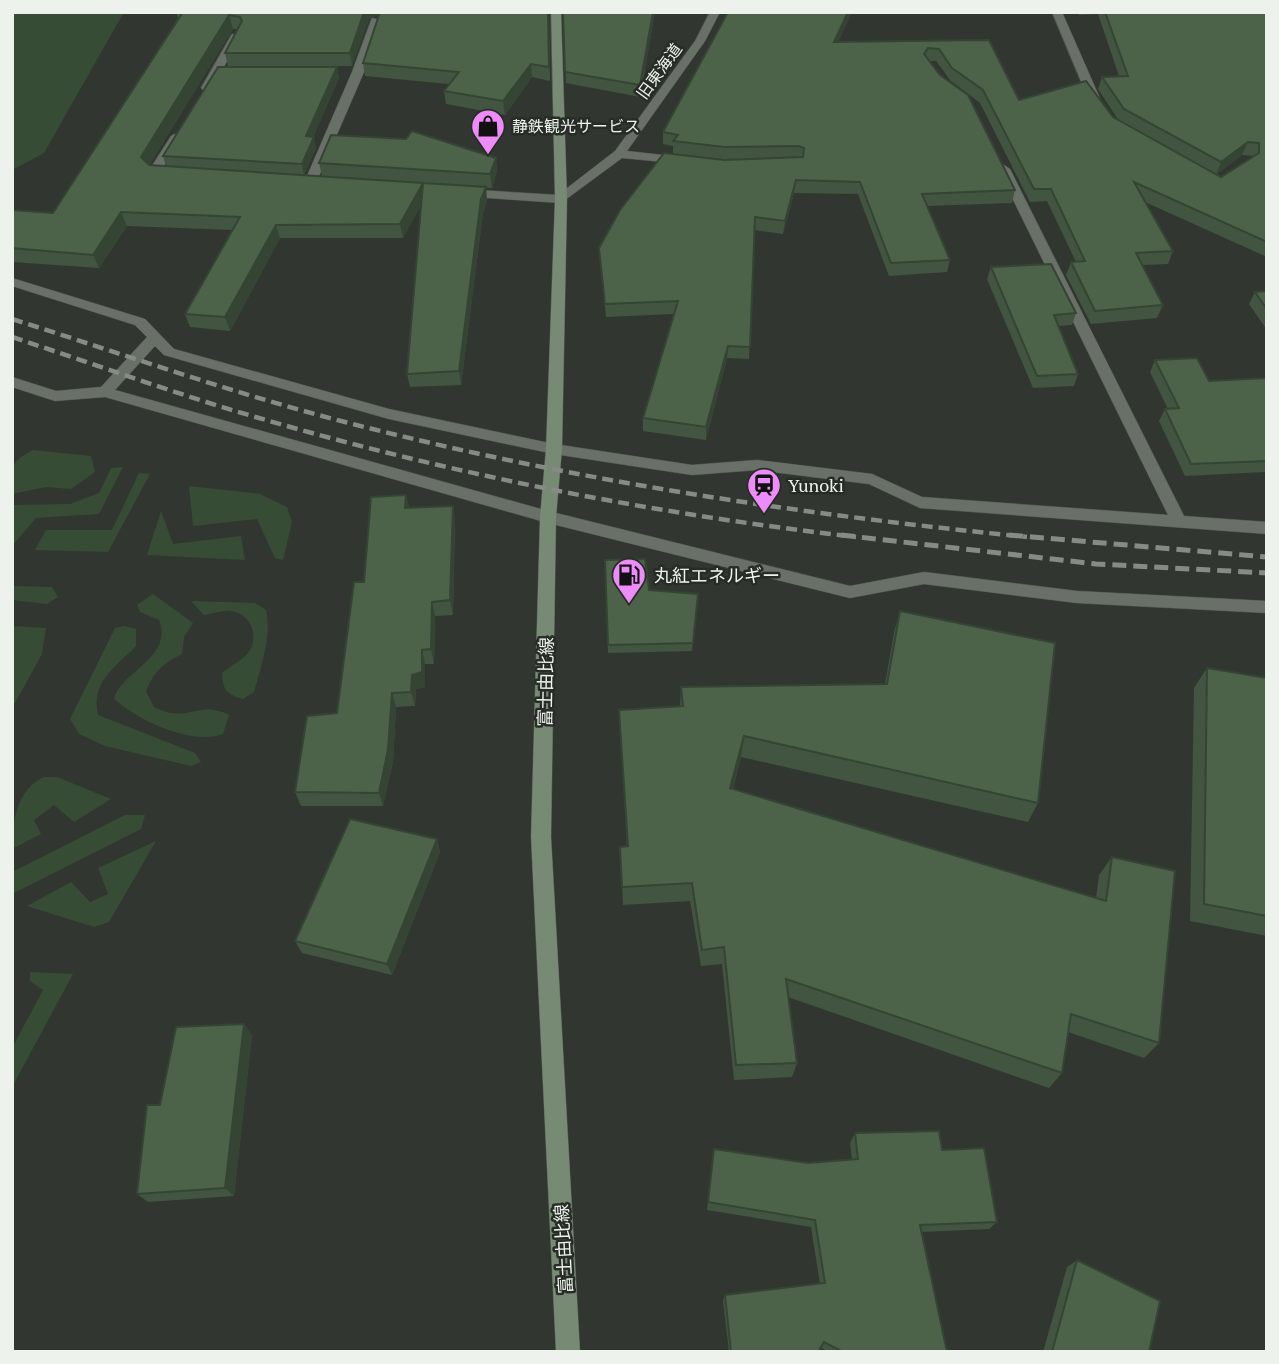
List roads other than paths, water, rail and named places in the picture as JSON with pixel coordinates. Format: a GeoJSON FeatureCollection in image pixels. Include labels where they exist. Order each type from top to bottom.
{"type":"FeatureCollection","features":[{"type":"Feature","properties":{"kind":"main road","name":"富士由比線"},"geometry":{"type":"LineString","coordinates":[[556,12],[561,199],[554,449],[548,517],[541,837],[568,1352]]}},
{"type":"Feature","properties":{"kind":"street","name":"旧東海道"},"geometry":{"type":"LineString","coordinates":[[561,199],[619,154],[700,41],[715,12]]}},
{"type":"Feature","properties":{"kind":"street"},"geometry":{"type":"LineString","coordinates":[[1057,12],[1100,111]]}},
{"type":"Feature","properties":{"kind":"street"},"geometry":{"type":"LineString","coordinates":[[310,183],[358,72],[376,20]]}},
{"type":"Feature","properties":{"kind":"street"},"geometry":{"type":"LineString","coordinates":[[203,94],[224,72],[237,33]]}},
{"type":"Feature","properties":{"kind":"street"},"geometry":{"type":"LineString","coordinates":[[345,72],[358,72]]}},
{"type":"Feature","properties":{"kind":"street"},"geometry":{"type":"LineString","coordinates":[[180,174],[153,172],[182,128]]}},
{"type":"Feature","properties":{"kind":"street"},"geometry":{"type":"LineString","coordinates":[[997,153],[1180,523]]}},
{"type":"Feature","properties":{"kind":"street"},"geometry":{"type":"LineString","coordinates":[[619,154],[697,163]]}},
{"type":"Feature","properties":{"kind":"street"},"geometry":{"type":"LineString","coordinates":[[442,191],[561,199]]}},
{"type":"Feature","properties":{"kind":"street"},"geometry":{"type":"LineString","coordinates":[[12,282],[140,322],[169,352],[389,414],[554,449],[692,470],[757,465],[872,479],[920,502],[1267,528]]}},
{"type":"Feature","properties":{"kind":"street"},"geometry":{"type":"LineString","coordinates":[[105,392],[155,337]]}},
{"type":"Feature","properties":{"kind":"street"},"geometry":{"type":"LineString","coordinates":[[12,382],[55,396],[105,392],[548,517],[850,592],[924,578],[1077,597],[1267,607]]}},
{"type":"Feature","properties":{"kind":"railway"},"geometry":{"type":"LineString","coordinates":[[12,319],[303,411],[429,443],[684,493],[1027,537]]}},
{"type":"Feature","properties":{"kind":"railway"},"geometry":{"type":"LineString","coordinates":[[12,337],[228,409],[332,439],[481,475],[705,517],[856,537]]}},
{"type":"Feature","properties":{"kind":"railway"},"geometry":{"type":"LineString","coordinates":[[841,535],[1096,564],[1267,573]]}},
{"type":"Feature","properties":{"kind":"railway"},"geometry":{"type":"LineString","coordinates":[[1009,535],[1267,557]]}},
{"type":"Feature","properties":{"kind":"place","name":"静鉄観光サービス"},"geometry":{"type":"Point","coordinates":[488,156]}},
{"type":"Feature","properties":{"kind":"place","name":"Yunoki"},"geometry":{"type":"Point","coordinates":[764,515]}},
{"type":"Feature","properties":{"kind":"place","name":"丸紅エネルギー"},"geometry":{"type":"Point","coordinates":[629,605]}}]}
